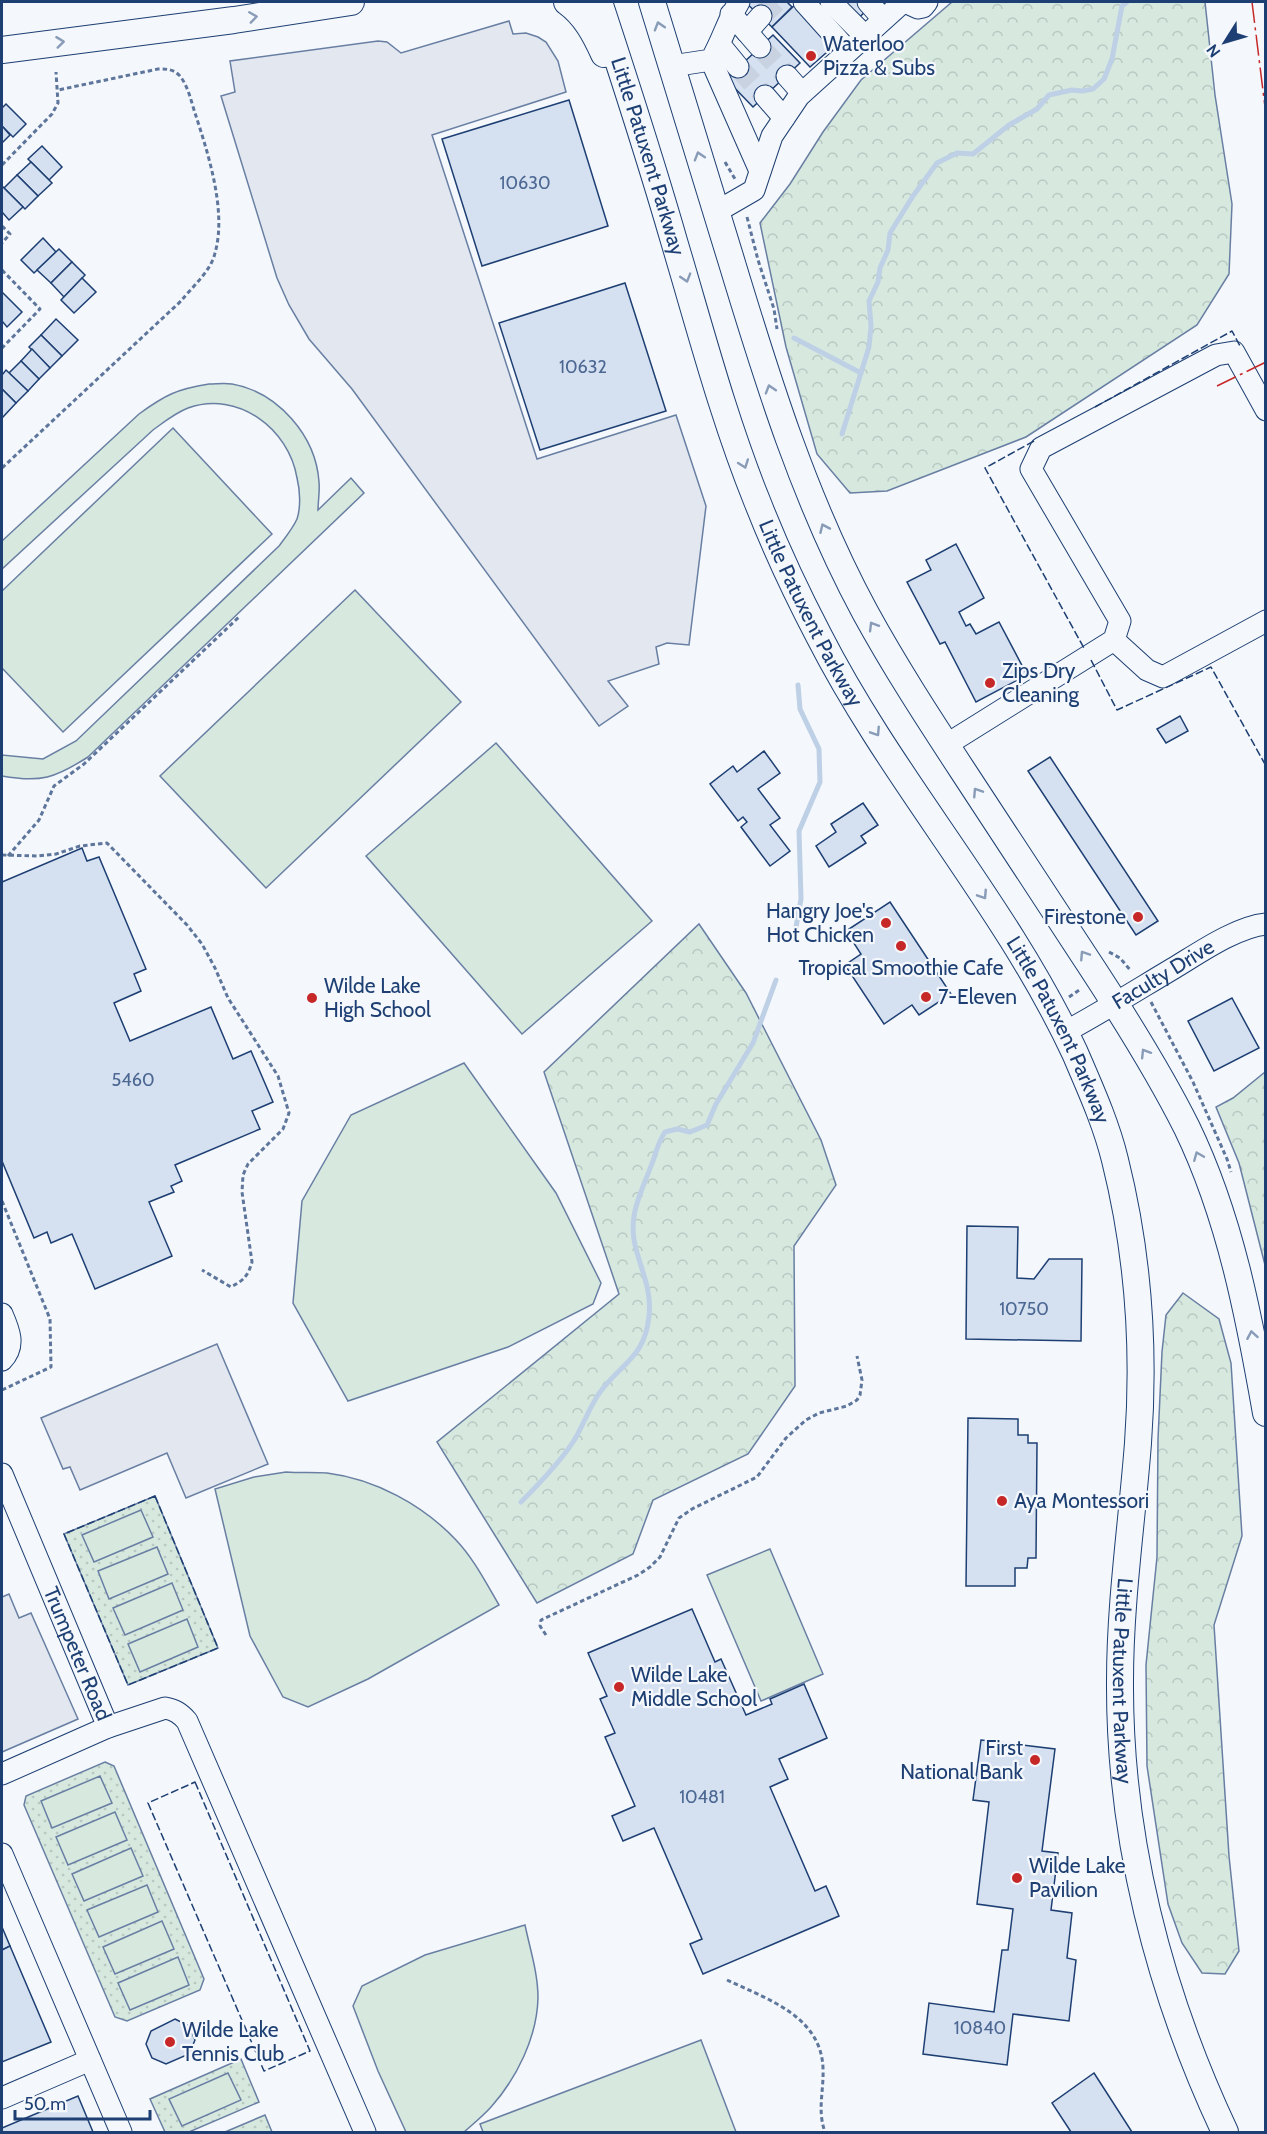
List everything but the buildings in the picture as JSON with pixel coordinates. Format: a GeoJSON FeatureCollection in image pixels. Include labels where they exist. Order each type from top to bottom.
{"type":"FeatureCollection","features":[{"type":"Feature","properties":{"kind":"main road"},"geometry":{"type":"LineString","coordinates":[[2,50],[234,20],[351,2]]}},
{"type":"Feature","properties":{"kind":"main road"},"geometry":{"type":"LineString","coordinates":[[567,2],[576,9],[594,32],[651,163]]}},
{"type":"Feature","properties":{"kind":"main road","name":"Little Patuxent Parkway"},"geometry":{"type":"LineString","coordinates":[[599,2],[651,163],[728,420],[756,500],[788,575],[823,643],[863,712],[1019,950],[1065,1032],[1094,1096],[1114,1156],[1128,1220],[1138,1291],[1141,1351],[1138,1436],[1120,1682],[1122,1743],[1129,1815],[1140,1881],[1157,1953],[1182,2033],[1225,2133]]}},
{"type":"Feature","properties":{"kind":"main road"},"geometry":{"type":"LineString","coordinates":[[652,2],[775,403],[809,493],[866,613],[946,745],[1115,1004],[1151,1063],[1187,1130],[1213,1194],[1234,1260],[1251,1327],[1266,1413]]}},
{"type":"Feature","properties":{"kind":"street"},"geometry":{"type":"LineString","coordinates":[[804,2],[879,22]]}},
{"type":"Feature","properties":{"kind":"street"},"geometry":{"type":"LineString","coordinates":[[818,2],[879,22]]}},
{"type":"Feature","properties":{"kind":"street"},"geometry":{"type":"LineString","coordinates":[[831,2],[879,22]]}},
{"type":"Feature","properties":{"kind":"street"},"geometry":{"type":"LineString","coordinates":[[849,2],[879,22]]}},
{"type":"Feature","properties":{"kind":"street"},"geometry":{"type":"LineString","coordinates":[[868,2],[879,22]]}},
{"type":"Feature","properties":{"kind":"street"},"geometry":{"type":"LineString","coordinates":[[716,212],[754,190],[772,136],[802,93],[879,22],[923,7],[927,2]]}},
{"type":"Feature","properties":{"kind":"street"},"geometry":{"type":"LineString","coordinates":[[736,8],[753,39],[761,16]]}},
{"type":"Feature","properties":{"kind":"street"},"geometry":{"type":"LineString","coordinates":[[736,8],[715,52],[760,171]]}},
{"type":"Feature","properties":{"kind":"street"},"geometry":{"type":"LineString","coordinates":[[672,66],[715,52]]}},
{"type":"Feature","properties":{"kind":"street"},"geometry":{"type":"LineString","coordinates":[[715,52],[738,67]]}},
{"type":"Feature","properties":{"kind":"street"},"geometry":{"type":"LineString","coordinates":[[787,76],[802,93]]}},
{"type":"Feature","properties":{"kind":"street"},"geometry":{"type":"LineString","coordinates":[[765,96],[784,118]]}},
{"type":"Feature","properties":{"kind":"street"},"geometry":{"type":"LineString","coordinates":[[946,745],[1114,640],[1120,621],[1031,469],[1041,448],[1216,354],[1234,352],[1266,410]]}},
{"type":"Feature","properties":{"kind":"street"},"geometry":{"type":"LineString","coordinates":[[1114,640],[1147,670],[1163,676],[1266,621]]}},
{"type":"Feature","properties":{"kind":"street","name":"Faculty Drive"},"geometry":{"type":"LineString","coordinates":[[1065,1032],[1225,939],[1253,925],[1266,924]]}},
{"type":"Feature","properties":{"kind":"street"},"geometry":{"type":"LineString","coordinates":[[2,1314],[10,1333],[10,1343],[7,1355],[2,1360]]}},
{"type":"Feature","properties":{"kind":"street","name":"Trumpeter Road"},"geometry":{"type":"LineString","coordinates":[[2,1474],[108,1727],[2,1774]]}},
{"type":"Feature","properties":{"kind":"street"},"geometry":{"type":"LineString","coordinates":[[108,1727],[165,1708],[173,1709],[186,1721],[365,2133]]}},
{"type":"Feature","properties":{"kind":"street"},"geometry":{"type":"LineString","coordinates":[[2,1854],[121,2133]]}},
{"type":"Feature","properties":{"kind":"street"},"geometry":{"type":"LineString","coordinates":[[2,2098],[90,2060]]}},
{"type":"Feature","properties":{"kind":"path"},"geometry":{"type":"LineString","coordinates":[[2,468],[181,301],[204,273],[215,255],[219,228],[217,201],[209,161],[188,89],[179,75],[170,69],[158,69],[58,90]]}},
{"type":"Feature","properties":{"kind":"path"},"geometry":{"type":"LineString","coordinates":[[2,165],[52,114],[58,103],[56,72]]}},
{"type":"Feature","properties":{"kind":"path"},"geometry":{"type":"LineString","coordinates":[[746,211],[758,260],[774,309],[778,337]]}},
{"type":"Feature","properties":{"kind":"path"},"geometry":{"type":"LineString","coordinates":[[2,226],[10,234],[2,243]]}},
{"type":"Feature","properties":{"kind":"path"},"geometry":{"type":"LineString","coordinates":[[2,270],[40,309],[2,348]]}},
{"type":"Feature","properties":{"kind":"path"},"geometry":{"type":"LineString","coordinates":[[8,856],[39,820],[54,786],[84,764],[240,616]]}},
{"type":"Feature","properties":{"kind":"path"},"geometry":{"type":"LineString","coordinates":[[2,855],[56,854],[80,846],[107,843],[187,924],[202,944],[228,998],[278,1076],[288,1113],[283,1129],[248,1164],[243,1175],[242,1192],[252,1262],[249,1272],[244,1280],[231,1287],[202,1270]]}},
{"type":"Feature","properties":{"kind":"path"},"geometry":{"type":"LineString","coordinates":[[1068,997],[1088,985]]}},
{"type":"Feature","properties":{"kind":"path"},"geometry":{"type":"LineString","coordinates":[[2,1201],[50,1318],[51,1368],[2,1389]]}},
{"type":"Feature","properties":{"kind":"path"},"geometry":{"type":"LineString","coordinates":[[546,1635],[540,1626],[541,1620],[650,1568],[660,1557],[679,1518],[692,1509],[758,1477],[786,1438],[806,1420],[819,1413],[847,1406],[857,1400],[862,1380],[857,1356]]}},
{"type":"Feature","properties":{"kind":"path"},"geometry":{"type":"LineString","coordinates":[[727,1980],[783,2007],[805,2024],[810,2031],[819,2046],[823,2068],[820,2110],[825,2133]]}},
{"type":"Feature","properties":{"kind":"green space"},"geometry":{"type":"Polygon","coordinates":[[[952,2],[1205,2],[1215,95],[1232,204],[1229,274],[1197,325],[1026,437],[887,491],[850,493],[817,454],[786,347],[760,223],[790,184],[823,132],[861,80],[952,2]]]}},
{"type":"Feature","properties":{"kind":"green space"},"geometry":{"type":"Polygon","coordinates":[[[209,384],[232,384],[249,389],[265,396],[292,419],[311,448],[316,465],[319,485],[318,510],[351,478],[364,493],[88,757],[57,774],[38,779],[2,776],[2,755],[43,759],[76,741],[279,546],[297,519],[299,488],[292,460],[284,444],[258,418],[242,409],[225,404],[207,404],[183,410],[153,430],[2,569],[2,541],[139,414],[172,394],[209,384]]]}},
{"type":"Feature","properties":{"kind":"green space"},"geometry":{"type":"Polygon","coordinates":[[[173,428],[272,534],[63,732],[2,668],[2,591],[173,428]]]}},
{"type":"Feature","properties":{"kind":"green space"},"geometry":{"type":"Polygon","coordinates":[[[355,590],[461,702],[266,888],[160,776],[355,590]]]}},
{"type":"Feature","properties":{"kind":"green space"},"geometry":{"type":"Polygon","coordinates":[[[496,743],[652,921],[522,1034],[366,856],[496,743]]]}},
{"type":"Feature","properties":{"kind":"green space"},"geometry":{"type":"Polygon","coordinates":[[[699,924],[746,993],[821,1140],[836,1185],[794,1246],[795,1386],[748,1454],[653,1500],[633,1554],[537,1603],[437,1442],[619,1294],[544,1072],[699,924]]]}},
{"type":"Feature","properties":{"kind":"green space"},"geometry":{"type":"Polygon","coordinates":[[[464,1063],[556,1193],[601,1283],[593,1304],[508,1347],[348,1401],[293,1303],[302,1201],[351,1115],[464,1063]]]}},
{"type":"Feature","properties":{"kind":"green space"},"geometry":{"type":"Polygon","coordinates":[[[1265,1072],[1265,1265],[1239,1163],[1216,1107],[1233,1098],[1265,1072]]]}},
{"type":"Feature","properties":{"kind":"green space"},"geometry":{"type":"Polygon","coordinates":[[[1183,1293],[1219,1319],[1231,1363],[1242,1536],[1214,1625],[1229,1856],[1239,1951],[1225,1974],[1202,1973],[1182,1943],[1168,1904],[1147,1766],[1146,1665],[1157,1557],[1158,1439],[1162,1352],[1166,1315],[1183,1293]]]}},
{"type":"Feature","properties":{"kind":"green space"},"geometry":{"type":"Polygon","coordinates":[[[286,1472],[345,1476],[380,1488],[413,1505],[443,1527],[456,1540],[479,1571],[499,1605],[368,1679],[308,1707],[283,1697],[250,1636],[215,1489],[254,1477],[286,1472]]]}},
{"type":"Feature","properties":{"kind":"green space"},"geometry":{"type":"Polygon","coordinates":[[[155,1496],[218,1648],[128,1685],[64,1534],[155,1496]]]}},
{"type":"Feature","properties":{"kind":"green space"},"geometry":{"type":"Polygon","coordinates":[[[141,1510],[153,1537],[94,1562],[82,1535],[141,1510]]]}},
{"type":"Feature","properties":{"kind":"green space"},"geometry":{"type":"Polygon","coordinates":[[[157,1547],[168,1574],[109,1599],[98,1571],[157,1547]]]}},
{"type":"Feature","properties":{"kind":"green space"},"geometry":{"type":"Polygon","coordinates":[[[770,1549],[823,1674],[761,1701],[707,1575],[770,1549]]]}},
{"type":"Feature","properties":{"kind":"green space"},"geometry":{"type":"Polygon","coordinates":[[[172,1583],[183,1610],[125,1635],[113,1608],[172,1583]]]}},
{"type":"Feature","properties":{"kind":"green space"},"geometry":{"type":"Polygon","coordinates":[[[187,1619],[198,1647],[140,1672],[128,1644],[187,1619]]]}},
{"type":"Feature","properties":{"kind":"green space"},"geometry":{"type":"Polygon","coordinates":[[[105,1762],[114,1766],[204,1979],[200,1990],[127,2021],[115,2017],[24,1805],[26,1796],[105,1762]]]}},
{"type":"Feature","properties":{"kind":"green space"},"geometry":{"type":"Polygon","coordinates":[[[100,1776],[112,1803],[52,1828],[41,1801],[100,1776]]]}},
{"type":"Feature","properties":{"kind":"green space"},"geometry":{"type":"Polygon","coordinates":[[[115,1812],[127,1840],[68,1865],[56,1837],[115,1812]]]}},
{"type":"Feature","properties":{"kind":"green space"},"geometry":{"type":"Polygon","coordinates":[[[131,1848],[143,1876],[84,1901],[72,1874],[131,1848]]]}},
{"type":"Feature","properties":{"kind":"green space"},"geometry":{"type":"Polygon","coordinates":[[[147,1885],[158,1912],[99,1937],[87,1910],[147,1885]]]}},
{"type":"Feature","properties":{"kind":"green space"},"geometry":{"type":"Polygon","coordinates":[[[162,1921],[174,1949],[115,1974],[103,1947],[162,1921]]]}},
{"type":"Feature","properties":{"kind":"green space"},"geometry":{"type":"Polygon","coordinates":[[[525,1925],[535,1970],[538,1998],[530,2042],[517,2070],[491,2107],[464,2132],[406,2132],[378,2071],[353,2006],[362,1986],[425,1955],[525,1925]]]}},
{"type":"Feature","properties":{"kind":"green space"},"geometry":{"type":"Polygon","coordinates":[[[178,1957],[189,1985],[130,2010],[118,1983],[178,1957]]]}},
{"type":"Feature","properties":{"kind":"green space"},"geometry":{"type":"Polygon","coordinates":[[[701,2040],[736,2132],[483,2132],[480,2124],[701,2040]]]}},
{"type":"Feature","properties":{"kind":"green space"},"geometry":{"type":"Polygon","coordinates":[[[241,2059],[259,2102],[189,2132],[165,2132],[150,2099],[241,2059]]]}},
{"type":"Feature","properties":{"kind":"green space"},"geometry":{"type":"Polygon","coordinates":[[[228,2073],[241,2100],[182,2126],[169,2099],[228,2073]]]}},
{"type":"Feature","properties":{"kind":"green space"},"geometry":{"type":"Polygon","coordinates":[[[265,2115],[272,2132],[225,2132],[265,2115]]]}},
{"type":"Feature","properties":{"kind":"shaded area"},"geometry":{"type":"Polygon","coordinates":[[[509,21],[513,34],[526,33],[546,42],[558,61],[566,92],[432,135],[537,459],[676,415],[706,506],[689,645],[667,643],[656,647],[659,664],[608,681],[628,706],[599,726],[352,389],[309,339],[289,305],[277,278],[221,96],[235,92],[230,61],[378,41],[387,42],[401,53],[509,21]]]}},
{"type":"Feature","properties":{"kind":"shaded area"},"geometry":{"type":"Polygon","coordinates":[[[217,1344],[268,1464],[186,1498],[167,1453],[80,1490],[70,1467],[63,1469],[41,1418],[217,1344]]]}},
{"type":"Feature","properties":{"kind":"shaded area"},"geometry":{"type":"Polygon","coordinates":[[[9,1594],[19,1618],[31,1613],[78,1719],[2,1752],[2,1597],[9,1594]]]}},
{"type":"Feature","properties":{"kind":"waterway"},"geometry":{"type":"LineString","coordinates":[[842,434],[869,347],[871,326],[869,301],[878,282],[880,268],[888,250],[890,233],[913,196],[937,163],[957,153],[973,154],[1009,125],[1037,109],[1049,95],[1072,90],[1093,89],[1104,79],[1112,59],[1122,6],[1127,2]]}},
{"type":"Feature","properties":{"kind":"waterway"},"geometry":{"type":"LineString","coordinates":[[794,338],[861,373]]}},
{"type":"Feature","properties":{"kind":"waterway"},"geometry":{"type":"LineString","coordinates":[[796,927],[801,899],[799,831],[820,782],[819,749],[800,709],[798,685]]}},
{"type":"Feature","properties":{"kind":"waterway"},"geometry":{"type":"LineString","coordinates":[[521,1502],[563,1455],[575,1439],[598,1395],[637,1352],[642,1342],[647,1330],[650,1307],[635,1245],[633,1224],[640,1195],[658,1145],[665,1132],[677,1129],[690,1132],[707,1125],[716,1104],[753,1043],[776,980]]}},
{"type":"Feature","properties":{"kind":"tunnel"},"geometry":{"type":"LineString","coordinates":[[761,16],[776,2]]}},
{"type":"Feature","properties":{"kind":"tunnel"},"geometry":{"type":"LineString","coordinates":[[760,47],[787,76]]}},
{"type":"Feature","properties":{"kind":"tunnel"},"geometry":{"type":"LineString","coordinates":[[738,67],[765,96]]}},
{"type":"Feature","properties":{"kind":"fence"},"geometry":{"type":"LineString","coordinates":[[1095,407],[1232,331],[1240,346]]}},
{"type":"Feature","properties":{"kind":"fence"},"geometry":{"type":"LineString","coordinates":[[1034,441],[985,468],[1085,650]]}},
{"type":"Feature","properties":{"kind":"fence"},"geometry":{"type":"LineString","coordinates":[[1091,660],[1117,710],[1211,667],[1266,766]]}},
{"type":"Feature","properties":{"kind":"fence"},"geometry":{"type":"LineString","coordinates":[[155,1496],[218,1648],[128,1685],[64,1534],[155,1496]]}},
{"type":"Feature","properties":{"kind":"fence"},"geometry":{"type":"LineString","coordinates":[[195,1782],[310,2051],[264,2071],[148,1803],[195,1782]]}},
{"type":"Feature","properties":{"kind":"power"},"geometry":{"type":"LineString","coordinates":[[1252,2],[1266,115]]}},
{"type":"Feature","properties":{"kind":"power"},"geometry":{"type":"LineString","coordinates":[[1217,386],[1266,362]]}},
{"type":"Feature","properties":{"kind":"place","name":"Waterloo Pizza & Subs"},"geometry":{"type":"Point","coordinates":[811,56]}},
{"type":"Feature","properties":{"kind":"place","name":"Zips Dry Cleaning"},"geometry":{"type":"Point","coordinates":[990,683]}},
{"type":"Feature","properties":{"kind":"place","name":"Firestone"},"geometry":{"type":"Point","coordinates":[1138,917]}},
{"type":"Feature","properties":{"kind":"place","name":"Hangry Joe's Hot Chicken"},"geometry":{"type":"Point","coordinates":[886,923]}},
{"type":"Feature","properties":{"kind":"place","name":"Tropical Smoothie Cafe"},"geometry":{"type":"Point","coordinates":[901,946]}},
{"type":"Feature","properties":{"kind":"place","name":"7-Eleven"},"geometry":{"type":"Point","coordinates":[926,997]}},
{"type":"Feature","properties":{"kind":"place","name":"Wilde Lake High School"},"geometry":{"type":"Point","coordinates":[312,998]}},
{"type":"Feature","properties":{"kind":"place","name":"Aya Montessori"},"geometry":{"type":"Point","coordinates":[1002,1501]}},
{"type":"Feature","properties":{"kind":"place","name":"Wilde Lake Middle School"},"geometry":{"type":"Point","coordinates":[619,1687]}},
{"type":"Feature","properties":{"kind":"place","name":"First National Bank"},"geometry":{"type":"Point","coordinates":[1035,1760]}},
{"type":"Feature","properties":{"kind":"place","name":"Wilde Lake Pavilion"},"geometry":{"type":"Point","coordinates":[1017,1878]}},
{"type":"Feature","properties":{"kind":"place","name":"Wilde Lake Tennis Club"},"geometry":{"type":"Point","coordinates":[170,2042]}}]}
